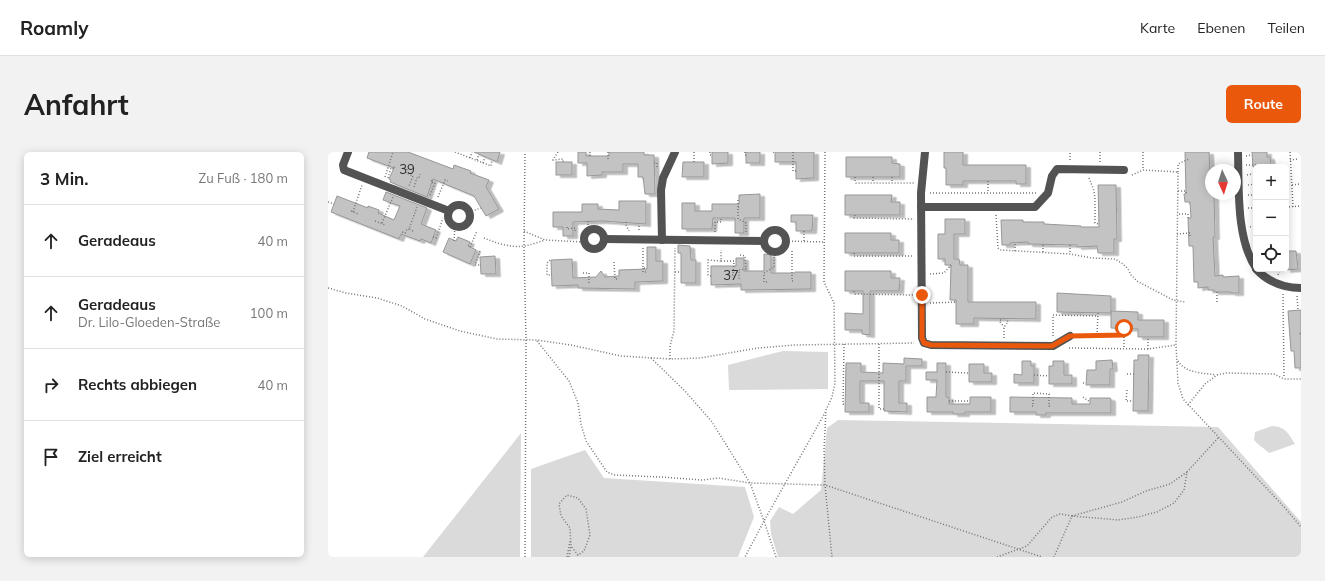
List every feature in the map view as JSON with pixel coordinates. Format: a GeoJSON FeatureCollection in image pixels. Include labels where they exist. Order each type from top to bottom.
{"type":"FeatureCollection","features":[{"type":"Feature","properties":{"kind":"street"},"geometry":{"type":"LineString","coordinates":[[348,152],[343,165],[344,170],[396,189],[448,211]]}},
{"type":"Feature","properties":{"kind":"street"},"geometry":{"type":"LineString","coordinates":[[925,152],[921,193],[922,338],[924,343],[931,345],[1052,346],[1070,336]]}},
{"type":"Feature","properties":{"kind":"street"},"geometry":{"type":"LineString","coordinates":[[1238,152],[1242,228],[1247,253],[1253,264]]}},
{"type":"Feature","properties":{"kind":"street"},"geometry":{"type":"LineString","coordinates":[[662,240],[661,190],[663,178],[671,154]]}},
{"type":"Feature","properties":{"kind":"street"},"geometry":{"type":"LineString","coordinates":[[922,207],[1035,207],[1048,193],[1052,176],[1057,169],[1124,170]]}},
{"type":"Feature","properties":{"kind":"street"},"geometry":{"type":"LineString","coordinates":[[458,205],[464,206],[469,212],[470,217],[468,222],[460,227],[455,226],[450,222],[448,211],[458,205]]}},
{"type":"Feature","properties":{"kind":"street"},"geometry":{"type":"LineString","coordinates":[[594,228],[604,234],[605,239],[604,244],[594,250],[588,248],[584,242],[584,236],[588,231],[594,228]]}},
{"type":"Feature","properties":{"kind":"street"},"geometry":{"type":"LineString","coordinates":[[773,230],[783,233],[786,241],[784,248],[774,252],[769,250],[764,241],[768,232],[773,230]]}},
{"type":"Feature","properties":{"kind":"street"},"geometry":{"type":"LineString","coordinates":[[605,239],[764,241]]}},
{"type":"Feature","properties":{"kind":"street"},"geometry":{"type":"LineString","coordinates":[[1259,272],[1266,278],[1283,286],[1299,288]]}},
{"type":"Feature","properties":{"kind":"path"},"geometry":{"type":"LineString","coordinates":[[384,185],[393,152]]}},
{"type":"Feature","properties":{"kind":"path"},"geometry":{"type":"LineString","coordinates":[[455,152],[490,166],[492,160]]}},
{"type":"Feature","properties":{"kind":"path"},"geometry":{"type":"LineString","coordinates":[[470,158],[472,152]]}},
{"type":"Feature","properties":{"kind":"path"},"geometry":{"type":"LineString","coordinates":[[525,152],[525,557]]}},
{"type":"Feature","properties":{"kind":"path"},"geometry":{"type":"LineString","coordinates":[[558,152],[553,160],[563,159],[563,162]]}},
{"type":"Feature","properties":{"kind":"path"},"geometry":{"type":"LineString","coordinates":[[608,152],[609,160]]}},
{"type":"Feature","properties":{"kind":"path"},"geometry":{"type":"LineString","coordinates":[[694,152],[694,162]]}},
{"type":"Feature","properties":{"kind":"path"},"geometry":{"type":"LineString","coordinates":[[710,152],[710,155],[712,155]]}},
{"type":"Feature","properties":{"kind":"path"},"geometry":{"type":"LineString","coordinates":[[744,152],[744,155],[746,155]]}},
{"type":"Feature","properties":{"kind":"path"},"geometry":{"type":"LineString","coordinates":[[745,557],[826,410],[832,397],[835,383],[834,303],[824,282],[825,152]]}},
{"type":"Feature","properties":{"kind":"path"},"geometry":{"type":"LineString","coordinates":[[1143,152],[1144,170],[1178,172]]}},
{"type":"Feature","properties":{"kind":"path"},"geometry":{"type":"LineString","coordinates":[[1290,152],[1293,206]]}},
{"type":"Feature","properties":{"kind":"path"},"geometry":{"type":"LineString","coordinates":[[476,160],[479,154]]}},
{"type":"Feature","properties":{"kind":"path"},"geometry":{"type":"LineString","coordinates":[[794,154],[793,172],[796,171]]}},
{"type":"Feature","properties":{"kind":"path"},"geometry":{"type":"LineString","coordinates":[[483,163],[486,157]]}},
{"type":"Feature","properties":{"kind":"path"},"geometry":{"type":"LineString","coordinates":[[1188,159],[1178,164],[1176,360],[1180,392],[1188,405],[1301,527]]}},
{"type":"Feature","properties":{"kind":"path"},"geometry":{"type":"LineString","coordinates":[[1290,160],[1298,159]]}},
{"type":"Feature","properties":{"kind":"path"},"geometry":{"type":"LineString","coordinates":[[654,163],[657,163],[658,170]]}},
{"type":"Feature","properties":{"kind":"path"},"geometry":{"type":"LineString","coordinates":[[384,185],[391,168],[394,169],[395,165]]}},
{"type":"Feature","properties":{"kind":"path"},"geometry":{"type":"LineString","coordinates":[[407,169],[406,173],[413,176],[408,194]]}},
{"type":"Feature","properties":{"kind":"path"},"geometry":{"type":"LineString","coordinates":[[408,194],[417,178],[419,178],[420,174]]}},
{"type":"Feature","properties":{"kind":"path"},"geometry":{"type":"LineString","coordinates":[[1089,176],[1088,179],[1094,191],[1095,198],[1095,223],[1099,224]]}},
{"type":"Feature","properties":{"kind":"path"},"geometry":{"type":"LineString","coordinates":[[854,177],[854,182],[922,184]]}},
{"type":"Feature","properties":{"kind":"path"},"geometry":{"type":"LineString","coordinates":[[873,177],[873,183]]}},
{"type":"Feature","properties":{"kind":"path"},"geometry":{"type":"LineString","coordinates":[[892,177],[892,183]]}},
{"type":"Feature","properties":{"kind":"path"},"geometry":{"type":"LineString","coordinates":[[353,212],[364,178]]}},
{"type":"Feature","properties":{"kind":"path"},"geometry":{"type":"LineString","coordinates":[[402,232],[406,233],[407,229],[409,229],[435,183],[431,182],[432,179]]}},
{"type":"Feature","properties":{"kind":"path"},"geometry":{"type":"LineString","coordinates":[[435,206],[446,180],[448,181]]}},
{"type":"Feature","properties":{"kind":"path"},"geometry":{"type":"LineString","coordinates":[[988,181],[988,193]]}},
{"type":"Feature","properties":{"kind":"path"},"geometry":{"type":"LineString","coordinates":[[1292,184],[1299,184]]}},
{"type":"Feature","properties":{"kind":"path"},"geometry":{"type":"LineString","coordinates":[[382,223],[396,189]]}},
{"type":"Feature","properties":{"kind":"path"},"geometry":{"type":"LineString","coordinates":[[1178,191],[1186,190],[1186,194]]}},
{"type":"Feature","properties":{"kind":"path"},"geometry":{"type":"LineString","coordinates":[[921,193],[1048,193]]}},
{"type":"Feature","properties":{"kind":"path"},"geometry":{"type":"LineString","coordinates":[[739,199],[738,218],[746,223],[746,241]]}},
{"type":"Feature","properties":{"kind":"path"},"geometry":{"type":"LineString","coordinates":[[328,202],[334,204]]}},
{"type":"Feature","properties":{"kind":"path"},"geometry":{"type":"LineString","coordinates":[[1289,207],[1301,206]]}},
{"type":"Feature","properties":{"kind":"path"},"geometry":{"type":"LineString","coordinates":[[996,207],[998,248],[1002,250],[1070,254],[1092,258],[1115,259],[1123,264],[1137,281],[1177,302],[1185,302]]}},
{"type":"Feature","properties":{"kind":"path"},"geometry":{"type":"LineString","coordinates":[[469,212],[481,208]]}},
{"type":"Feature","properties":{"kind":"path"},"geometry":{"type":"LineString","coordinates":[[351,211],[358,214]]}},
{"type":"Feature","properties":{"kind":"path"},"geometry":{"type":"LineString","coordinates":[[434,237],[436,238],[448,211]]}},
{"type":"Feature","properties":{"kind":"path"},"geometry":{"type":"LineString","coordinates":[[1178,214],[1188,214],[1188,218]]}},
{"type":"Feature","properties":{"kind":"path"},"geometry":{"type":"LineString","coordinates":[[854,215],[854,218],[921,219]]}},
{"type":"Feature","properties":{"kind":"path"},"geometry":{"type":"LineString","coordinates":[[721,218],[721,222],[715,222],[721,261]]}},
{"type":"Feature","properties":{"kind":"path"},"geometry":{"type":"LineString","coordinates":[[375,221],[385,225]]}},
{"type":"Feature","properties":{"kind":"path"},"geometry":{"type":"LineString","coordinates":[[588,221],[588,231]]}},
{"type":"Feature","properties":{"kind":"path"},"geometry":{"type":"LineString","coordinates":[[454,241],[455,226]]}},
{"type":"Feature","properties":{"kind":"path"},"geometry":{"type":"LineString","coordinates":[[567,227],[567,229],[575,228],[575,233]]}},
{"type":"Feature","properties":{"kind":"path"},"geometry":{"type":"LineString","coordinates":[[409,229],[413,231]]}},
{"type":"Feature","properties":{"kind":"path"},"geometry":{"type":"LineString","coordinates":[[470,247],[477,231]]}},
{"type":"Feature","properties":{"kind":"path"},"geometry":{"type":"LineString","coordinates":[[524,231],[545,240]]}},
{"type":"Feature","properties":{"kind":"path"},"geometry":{"type":"LineString","coordinates":[[804,231],[804,241]]}},
{"type":"Feature","properties":{"kind":"path"},"geometry":{"type":"LineString","coordinates":[[1177,234],[1190,233],[1190,238]]}},
{"type":"Feature","properties":{"kind":"path"},"geometry":{"type":"LineString","coordinates":[[484,238],[506,245],[524,246],[545,240],[584,242]]}},
{"type":"Feature","properties":{"kind":"path"},"geometry":{"type":"LineString","coordinates":[[643,239],[643,272],[648,272]]}},
{"type":"Feature","properties":{"kind":"path"},"geometry":{"type":"LineString","coordinates":[[670,359],[670,346],[674,331],[675,240]]}},
{"type":"Feature","properties":{"kind":"path"},"geometry":{"type":"LineString","coordinates":[[786,241],[824,242]]}},
{"type":"Feature","properties":{"kind":"path"},"geometry":{"type":"LineString","coordinates":[[1015,243],[1015,251]]}},
{"type":"Feature","properties":{"kind":"path"},"geometry":{"type":"LineString","coordinates":[[1043,244],[1043,253]]}},
{"type":"Feature","properties":{"kind":"path"},"geometry":{"type":"LineString","coordinates":[[1070,245],[1070,254]]}},
{"type":"Feature","properties":{"kind":"path"},"geometry":{"type":"LineString","coordinates":[[480,251],[475,265],[480,265]]}},
{"type":"Feature","properties":{"kind":"path"},"geometry":{"type":"LineString","coordinates":[[792,251],[792,282],[795,281]]}},
{"type":"Feature","properties":{"kind":"path"},"geometry":{"type":"LineString","coordinates":[[767,282],[764,282],[764,273],[774,267],[774,252]]}},
{"type":"Feature","properties":{"kind":"path"},"geometry":{"type":"LineString","coordinates":[[854,253],[854,256],[922,256]]}},
{"type":"Feature","properties":{"kind":"path"},"geometry":{"type":"LineString","coordinates":[[740,255],[745,256],[746,269],[739,270],[739,279],[741,279]]}},
{"type":"Feature","properties":{"kind":"path"},"geometry":{"type":"LineString","coordinates":[[550,260],[547,263],[547,275],[552,275]]}},
{"type":"Feature","properties":{"kind":"path"},"geometry":{"type":"LineString","coordinates":[[711,276],[708,275],[708,260],[734,260],[733,275],[731,276]]}},
{"type":"Feature","properties":{"kind":"path"},"geometry":{"type":"LineString","coordinates":[[614,262],[615,279],[619,279]]}},
{"type":"Feature","properties":{"kind":"path"},"geometry":{"type":"LineString","coordinates":[[922,274],[944,273],[951,265]]}},
{"type":"Feature","properties":{"kind":"path"},"geometry":{"type":"LineString","coordinates":[[675,272],[681,272]]}},
{"type":"Feature","properties":{"kind":"path"},"geometry":{"type":"LineString","coordinates":[[583,273],[589,273],[590,283]]}},
{"type":"Feature","properties":{"kind":"path"},"geometry":{"type":"LineString","coordinates":[[1283,286],[1284,379]]}},
{"type":"Feature","properties":{"kind":"path"},"geometry":{"type":"LineString","coordinates":[[328,288],[346,293],[378,298],[402,306],[425,319],[460,331],[497,339],[536,340],[571,345],[621,356],[670,359],[700,358],[758,348],[795,345],[924,343]]}},
{"type":"Feature","properties":{"kind":"path"},"geometry":{"type":"LineString","coordinates":[[1298,310],[1299,288]]}},
{"type":"Feature","properties":{"kind":"path"},"geometry":{"type":"LineString","coordinates":[[854,291],[854,294],[891,295],[956,302]]}},
{"type":"Feature","properties":{"kind":"path"},"geometry":{"type":"LineString","coordinates":[[1217,292],[1217,302]]}},
{"type":"Feature","properties":{"kind":"path"},"geometry":{"type":"LineString","coordinates":[[1052,346],[1053,315],[1098,314],[1097,335]]}},
{"type":"Feature","properties":{"kind":"path"},"geometry":{"type":"LineString","coordinates":[[1001,320],[1000,322],[1004,327],[1008,322],[1007,320]]}},
{"type":"Feature","properties":{"kind":"path"},"geometry":{"type":"LineString","coordinates":[[1124,328],[1124,349]]}},
{"type":"Feature","properties":{"kind":"path"},"geometry":{"type":"LineString","coordinates":[[1070,336],[1124,335]]}},
{"type":"Feature","properties":{"kind":"path"},"geometry":{"type":"LineString","coordinates":[[1148,337],[1148,349]]}},
{"type":"Feature","properties":{"kind":"path"},"geometry":{"type":"LineString","coordinates":[[536,340],[569,381],[578,403],[581,424],[586,441],[607,472],[615,475],[661,476],[702,480],[718,478],[750,483],[784,485],[825,484],[1042,557]]}},
{"type":"Feature","properties":{"kind":"path"},"geometry":{"type":"LineString","coordinates":[[844,344],[845,372],[843,404],[845,404]]}},
{"type":"Feature","properties":{"kind":"path"},"geometry":{"type":"LineString","coordinates":[[879,344],[879,409],[884,409]]}},
{"type":"Feature","properties":{"kind":"path"},"geometry":{"type":"LineString","coordinates":[[1078,349],[1148,349],[1176,345]]}},
{"type":"Feature","properties":{"kind":"path"},"geometry":{"type":"LineString","coordinates":[[651,358],[686,392],[712,422],[750,483],[776,557]]}},
{"type":"Feature","properties":{"kind":"path"},"geometry":{"type":"LineString","coordinates":[[1176,360],[1180,365],[1190,371],[1217,375],[1226,373],[1274,374],[1284,379],[1301,379]]}},
{"type":"Feature","properties":{"kind":"path"},"geometry":{"type":"LineString","coordinates":[[946,372],[969,373]]}},
{"type":"Feature","properties":{"kind":"path"},"geometry":{"type":"LineString","coordinates":[[1127,374],[1134,374]]}},
{"type":"Feature","properties":{"kind":"path"},"geometry":{"type":"LineString","coordinates":[[1034,375],[1049,376]]}},
{"type":"Feature","properties":{"kind":"path"},"geometry":{"type":"LineString","coordinates":[[1188,405],[1205,384],[1217,375]]}},
{"type":"Feature","properties":{"kind":"path"},"geometry":{"type":"LineString","coordinates":[[1127,390],[1126,401],[1133,401]]}},
{"type":"Feature","properties":{"kind":"path"},"geometry":{"type":"LineString","coordinates":[[1032,406],[1033,393],[1049,394],[1049,406],[1051,406]]}},
{"type":"Feature","properties":{"kind":"path"},"geometry":{"type":"LineString","coordinates":[[1083,397],[1090,402]]}},
{"type":"Feature","properties":{"kind":"path"},"geometry":{"type":"LineString","coordinates":[[949,401],[970,401]]}},
{"type":"Feature","properties":{"kind":"path"},"geometry":{"type":"LineString","coordinates":[[826,410],[824,450],[825,484],[832,557]]}},
{"type":"Feature","properties":{"kind":"path"},"geometry":{"type":"LineString","coordinates":[[1072,516],[1122,502],[1146,491],[1170,484],[1187,472],[1219,437]]}},
{"type":"Feature","properties":{"kind":"path"},"geometry":{"type":"LineString","coordinates":[[997,557],[1027,546],[1052,517],[1060,514],[1118,520],[1157,512],[1174,503],[1184,490],[1187,472]]}},
{"type":"Feature","properties":{"kind":"path"},"geometry":{"type":"LineString","coordinates":[[568,557],[571,546],[570,528],[561,516],[559,504],[567,495],[578,498],[586,509],[590,535],[584,552],[578,555],[571,546]]}},
{"type":"Feature","properties":{"kind":"path"},"geometry":{"type":"LineString","coordinates":[[1054,557],[1072,516]]}},
{"type":"Feature","properties":{"kind":"path"},"geometry":{"type":"LineString","coordinates":[[568,557],[571,539]]}},
{"type":"Feature","properties":{"kind":"shaded area"},"geometry":{"type":"Polygon","coordinates":[[[783,351],[828,352],[828,389],[729,390],[728,365],[783,351]]]}},
{"type":"Feature","properties":{"kind":"shaded area"},"geometry":{"type":"Polygon","coordinates":[[[838,420],[1218,427],[1301,522],[1301,557],[778,557],[771,534],[770,521],[779,507],[793,514],[821,490],[827,428],[838,420]]]}},
{"type":"Feature","properties":{"kind":"shaded area"},"geometry":{"type":"Polygon","coordinates":[[[1272,426],[1284,429],[1295,444],[1269,453],[1254,440],[1255,432],[1272,426]]]}},
{"type":"Feature","properties":{"kind":"shaded area"},"geometry":{"type":"Polygon","coordinates":[[[521,433],[520,557],[423,557],[521,433]]]}},
{"type":"Feature","properties":{"kind":"shaded area"},"geometry":{"type":"Polygon","coordinates":[[[585,450],[604,478],[745,487],[754,517],[738,557],[531,557],[531,469],[585,450]]]}},
{"type":"Feature","properties":{"kind":"building"},"geometry":{"type":"Polygon","coordinates":[[[369,152],[408,152],[453,169],[454,165],[471,171],[470,173],[489,180],[486,187],[499,209],[486,216],[474,196],[433,179],[427,197],[390,182],[391,180],[389,179],[394,168],[367,158],[369,152]]]}},
{"type":"Feature","properties":{"kind":"building"},"geometry":{"type":"Polygon","coordinates":[[[474,152],[500,152],[497,162],[474,152]]]}},
{"type":"Feature","properties":{"kind":"building"},"geometry":{"type":"Polygon","coordinates":[[[578,152],[586,152],[586,156],[609,156],[609,152],[644,152],[644,155],[654,155],[655,194],[645,194],[643,177],[638,177],[638,164],[623,164],[623,172],[602,172],[602,175],[587,176],[587,163],[578,163],[578,152]]]}},
{"type":"Feature","properties":{"kind":"building"},"geometry":{"type":"Polygon","coordinates":[[[712,152],[728,152],[728,163],[712,164],[712,152]]]}},
{"type":"Feature","properties":{"kind":"building"},"geometry":{"type":"Polygon","coordinates":[[[746,152],[760,152],[760,163],[746,163],[746,152]]]}},
{"type":"Feature","properties":{"kind":"building"},"geometry":{"type":"Polygon","coordinates":[[[775,152],[814,152],[814,178],[796,179],[796,162],[775,162],[775,152]]]}},
{"type":"Feature","properties":{"kind":"building"},"geometry":{"type":"Polygon","coordinates":[[[944,152],[963,152],[963,165],[1026,165],[1026,184],[1016,184],[1016,181],[963,181],[963,185],[946,185],[944,152]]]}},
{"type":"Feature","properties":{"kind":"building"},"geometry":{"type":"Polygon","coordinates":[[[1185,152],[1209,152],[1210,164],[1205,164],[1205,200],[1214,200],[1215,237],[1213,237],[1215,276],[1239,276],[1239,293],[1214,292],[1214,290],[1208,290],[1208,287],[1198,288],[1198,282],[1194,282],[1193,246],[1189,246],[1188,218],[1191,218],[1190,202],[1185,202],[1184,194],[1186,194],[1185,152]]]}},
{"type":"Feature","properties":{"kind":"building"},"geometry":{"type":"Polygon","coordinates":[[[1252,152],[1267,152],[1267,157],[1270,157],[1271,164],[1253,164],[1253,167],[1252,152]]]}},
{"type":"Feature","properties":{"kind":"building"},"geometry":{"type":"Polygon","coordinates":[[[846,157],[892,157],[892,163],[900,164],[900,177],[846,177],[846,157]]]}},
{"type":"Feature","properties":{"kind":"building"},"geometry":{"type":"Polygon","coordinates":[[[556,162],[572,162],[572,175],[556,175],[556,162]]]}},
{"type":"Feature","properties":{"kind":"building"},"geometry":{"type":"Polygon","coordinates":[[[683,162],[704,162],[704,177],[682,177],[683,162]]]}},
{"type":"Feature","properties":{"kind":"building"},"geometry":{"type":"Polygon","coordinates":[[[1098,185],[1116,185],[1117,239],[1114,239],[1114,253],[1098,253],[1097,246],[1077,247],[1077,245],[1028,244],[1028,242],[1002,245],[1001,220],[1023,220],[1023,222],[1044,222],[1044,224],[1099,227],[1098,185]]]}},
{"type":"Feature","properties":{"kind":"building"},"geometry":{"type":"Polygon","coordinates":[[[386,192],[427,208],[421,224],[436,230],[431,243],[421,239],[420,241],[401,234],[399,239],[331,212],[337,196],[368,208],[368,206],[379,210],[378,213],[394,220],[400,206],[383,200],[386,192]]]}},
{"type":"Feature","properties":{"kind":"building"},"geometry":{"type":"Polygon","coordinates":[[[760,194],[760,218],[744,218],[744,233],[735,233],[735,218],[713,218],[712,229],[682,229],[682,203],[695,203],[695,211],[712,211],[712,204],[739,204],[739,195],[760,194]]]}},
{"type":"Feature","properties":{"kind":"building"},"geometry":{"type":"Polygon","coordinates":[[[845,195],[892,195],[891,202],[900,202],[900,215],[845,215],[845,195]]]}},
{"type":"Feature","properties":{"kind":"building"},"geometry":{"type":"Polygon","coordinates":[[[619,201],[646,201],[646,224],[602,221],[573,222],[573,236],[563,236],[563,227],[553,227],[553,212],[582,212],[582,204],[598,204],[598,209],[619,210],[619,201]]]}},
{"type":"Feature","properties":{"kind":"building"},"geometry":{"type":"Polygon","coordinates":[[[791,215],[813,215],[812,231],[796,231],[796,222],[791,222],[791,215]]]}},
{"type":"Feature","properties":{"kind":"building"},"geometry":{"type":"Polygon","coordinates":[[[945,219],[965,219],[965,234],[954,234],[954,259],[959,259],[960,265],[968,265],[968,302],[1036,302],[1036,319],[974,318],[974,324],[956,324],[956,300],[950,300],[951,265],[945,265],[945,259],[938,259],[938,234],[945,234],[945,219]]]}},
{"type":"Feature","properties":{"kind":"building"},"geometry":{"type":"Polygon","coordinates":[[[845,233],[891,233],[891,240],[899,240],[899,253],[845,253],[845,233]]]}},
{"type":"Feature","properties":{"kind":"building"},"geometry":{"type":"Polygon","coordinates":[[[458,237],[470,242],[468,246],[476,250],[470,264],[443,252],[449,238],[456,241],[458,237]]]}},
{"type":"Feature","properties":{"kind":"building"},"geometry":{"type":"Polygon","coordinates":[[[678,245],[690,246],[691,260],[696,260],[696,283],[681,283],[681,253],[678,253],[678,245]]]}},
{"type":"Feature","properties":{"kind":"building"},"geometry":{"type":"Polygon","coordinates":[[[647,247],[656,247],[656,261],[663,261],[663,281],[635,282],[635,289],[578,288],[578,285],[552,286],[551,260],[572,259],[573,278],[596,277],[601,271],[605,277],[619,276],[619,270],[647,269],[647,247]]]}},
{"type":"Feature","properties":{"kind":"building"},"geometry":{"type":"Polygon","coordinates":[[[1289,251],[1296,251],[1298,269],[1289,270],[1289,251]]]}},
{"type":"Feature","properties":{"kind":"building"},"geometry":{"type":"Polygon","coordinates":[[[764,254],[771,255],[771,273],[811,272],[811,289],[741,290],[741,284],[711,285],[711,266],[736,266],[736,258],[744,258],[744,271],[764,271],[764,254]]]}},
{"type":"Feature","properties":{"kind":"building"},"geometry":{"type":"Polygon","coordinates":[[[495,256],[496,274],[481,274],[480,257],[495,256]]]}},
{"type":"Feature","properties":{"kind":"building"},"geometry":{"type":"Polygon","coordinates":[[[845,271],[891,271],[891,278],[900,278],[899,291],[870,291],[870,335],[862,334],[862,330],[845,330],[845,313],[863,314],[863,291],[845,291],[845,271]]]}},
{"type":"Feature","properties":{"kind":"building"},"geometry":{"type":"Polygon","coordinates":[[[1057,293],[1111,296],[1111,313],[1057,312],[1057,293]]]}},
{"type":"Feature","properties":{"kind":"building"},"geometry":{"type":"Polygon","coordinates":[[[1301,310],[1301,368],[1295,368],[1294,351],[1291,351],[1288,311],[1301,310]]]}},
{"type":"Feature","properties":{"kind":"building"},"geometry":{"type":"Polygon","coordinates":[[[1111,311],[1138,312],[1138,320],[1164,320],[1164,337],[1138,337],[1138,329],[1111,328],[1111,311]]]}},
{"type":"Feature","properties":{"kind":"building"},"geometry":{"type":"Polygon","coordinates":[[[1138,355],[1149,355],[1148,411],[1133,411],[1134,360],[1138,360],[1138,355]]]}},
{"type":"Feature","properties":{"kind":"building"},"geometry":{"type":"Polygon","coordinates":[[[904,358],[922,359],[922,366],[906,366],[906,381],[899,381],[899,403],[907,403],[907,412],[884,411],[884,381],[860,381],[860,403],[869,403],[869,412],[845,412],[846,363],[861,363],[861,372],[883,373],[883,363],[904,364],[904,358]]]}},
{"type":"Feature","properties":{"kind":"building"},"geometry":{"type":"Polygon","coordinates":[[[1112,360],[1113,369],[1110,369],[1110,385],[1086,385],[1087,370],[1096,370],[1096,361],[1112,360]]]}},
{"type":"Feature","properties":{"kind":"building"},"geometry":{"type":"Polygon","coordinates":[[[1022,361],[1031,361],[1031,366],[1034,366],[1034,383],[1014,383],[1014,374],[1022,375],[1022,361]]]}},
{"type":"Feature","properties":{"kind":"building"},"geometry":{"type":"Polygon","coordinates":[[[1053,361],[1064,361],[1064,375],[1072,375],[1072,384],[1049,384],[1049,366],[1053,366],[1053,361]]]}},
{"type":"Feature","properties":{"kind":"building"},"geometry":{"type":"Polygon","coordinates":[[[937,363],[946,363],[946,397],[949,397],[949,404],[970,404],[970,397],[991,397],[991,412],[965,412],[965,414],[953,414],[953,412],[927,412],[927,397],[936,397],[937,380],[926,380],[926,372],[937,372],[937,363]]]}},
{"type":"Feature","properties":{"kind":"building"},"geometry":{"type":"Polygon","coordinates":[[[969,364],[984,364],[984,373],[992,373],[992,382],[969,382],[969,364]]]}},
{"type":"Feature","properties":{"kind":"building"},"geometry":{"type":"Polygon","coordinates":[[[1010,397],[1072,398],[1072,404],[1090,404],[1090,398],[1110,398],[1111,413],[1046,413],[1046,415],[1036,415],[1036,412],[1010,412],[1010,397]]]}},
{"type":"Feature","properties":{"kind":"route"},"geometry":{"type":"LineString","coordinates":[[922,295],[922,338],[924,343],[931,345],[1052,346],[1070,336],[1124,335],[1124,328]]}}]}
